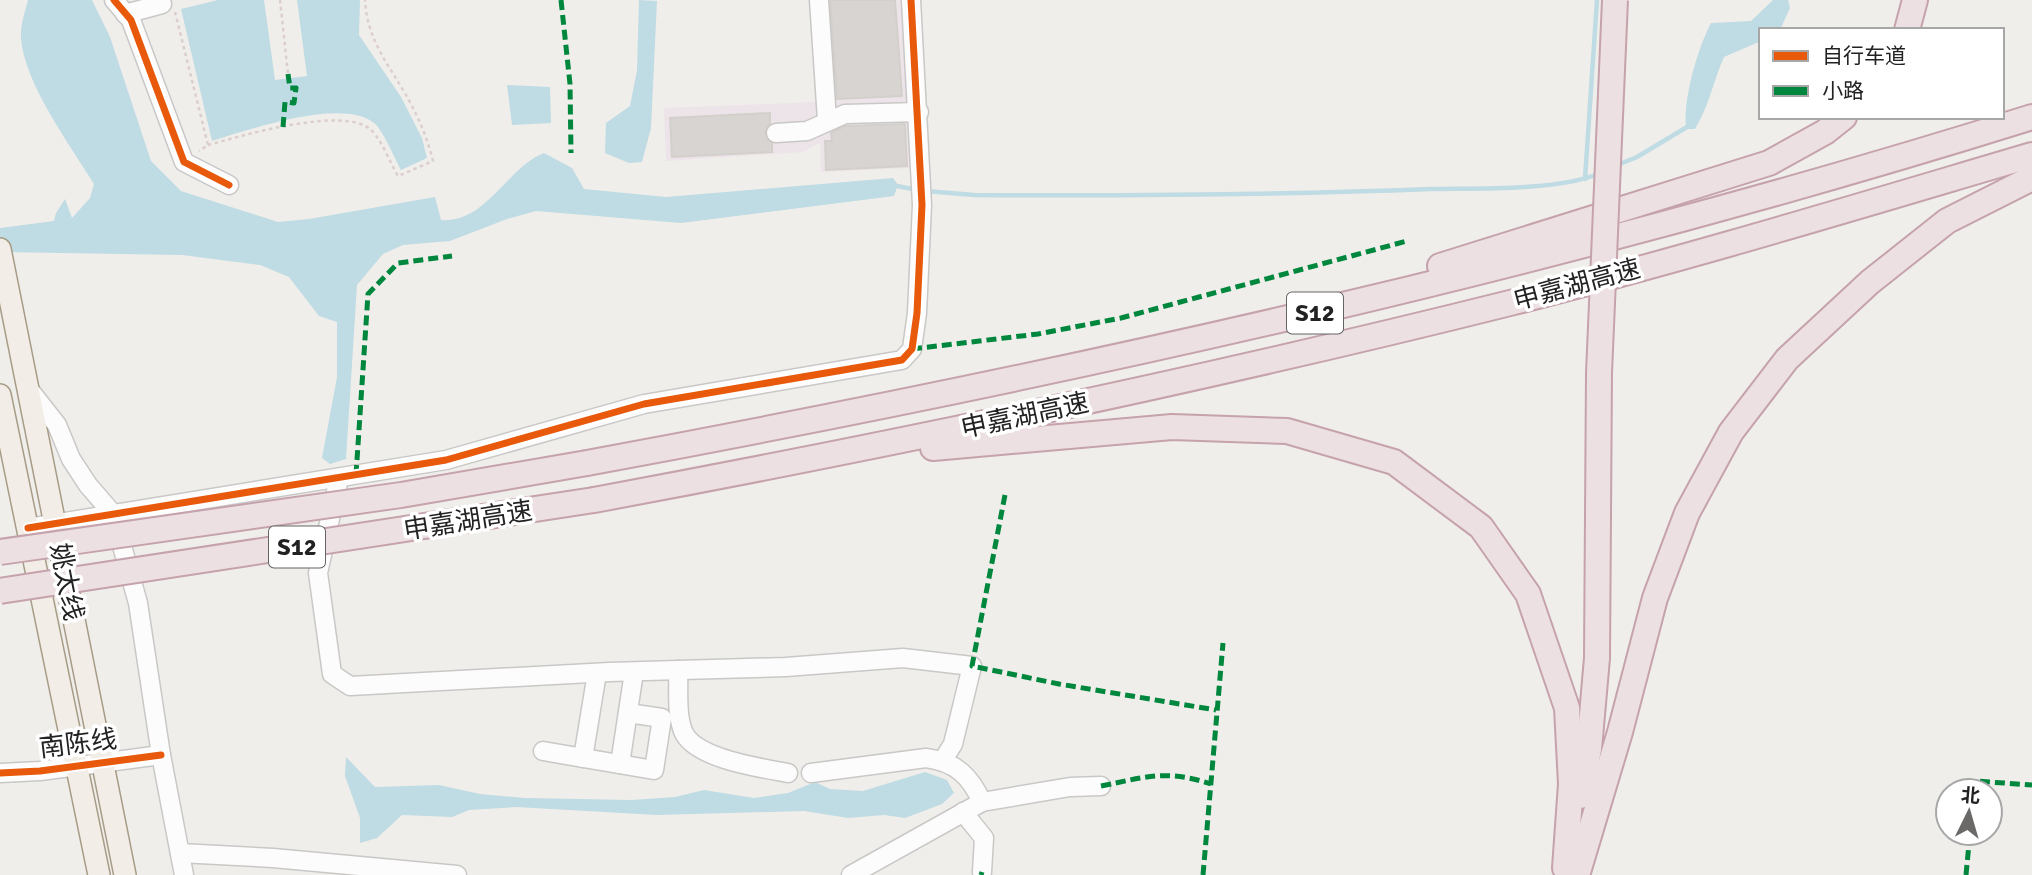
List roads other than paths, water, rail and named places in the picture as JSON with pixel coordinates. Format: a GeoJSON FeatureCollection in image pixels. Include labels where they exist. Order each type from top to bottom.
{"type":"FeatureCollection","features":[{"type":"Feature","properties":{"kind":"highway"},"geometry":{"type":"LineString","coordinates":[[1571,873],[1604,713],[1599,373],[1615,0]]}},
{"type":"Feature","properties":{"kind":"highway"},"geometry":{"type":"LineString","coordinates":[[1602,658],[1623,48],[1627,0]]}},
{"type":"Feature","properties":{"kind":"highway"},"geometry":{"type":"LineString","coordinates":[[1908,28],[1915,0]]}},
{"type":"Feature","properties":{"kind":"highway","name":"申嘉湖高速"},"geometry":{"type":"LineString","coordinates":[[0,552],[387,497],[587,463],[807,422],[1228,334],[1577,246],[1941,146],[2032,117]]}},
{"type":"Feature","properties":{"kind":"highway"},"geometry":{"type":"LineString","coordinates":[[1228,334],[1769,163],[1825,132],[1841,119]]}},
{"type":"Feature","properties":{"kind":"highway","name":"申嘉湖高速"},"geometry":{"type":"LineString","coordinates":[[0,590],[594,500],[814,459],[1083,404],[1512,302],[1786,228],[2032,155]]}},
{"type":"Feature","properties":{"kind":"highway"},"geometry":{"type":"LineString","coordinates":[[1571,873],[1620,732],[1655,598],[1688,513],[1731,432],[1787,359],[1870,282],[1947,221],[2032,178]]}},
{"type":"Feature","properties":{"kind":"highway"},"geometry":{"type":"LineString","coordinates":[[814,459],[1172,427],[1287,431],[1394,462],[1481,527],[1528,594],[1567,708],[1571,784],[1571,873]]}},
{"type":"Feature","properties":{"kind":"main road","name":"姚太线"},"geometry":{"type":"LineString","coordinates":[[2,257],[124,875]]}},
{"type":"Feature","properties":{"kind":"main road","name":"姚太线"},"geometry":{"type":"LineString","coordinates":[[0,395],[99,875]]}},
{"type":"Feature","properties":{"kind":"street"},"geometry":{"type":"LineString","coordinates":[[819,0],[827,120]]}},
{"type":"Feature","properties":{"kind":"street"},"geometry":{"type":"LineString","coordinates":[[28,528],[339,478],[484,451],[567,424],[644,404],[902,360],[912,349],[917,313],[922,205],[911,0]]}},
{"type":"Feature","properties":{"kind":"street"},"geometry":{"type":"LineString","coordinates":[[119,7],[167,3]]}},
{"type":"Feature","properties":{"kind":"street"},"geometry":{"type":"LineString","coordinates":[[119,7],[131,20],[184,162],[229,185]]}},
{"type":"Feature","properties":{"kind":"street"},"geometry":{"type":"LineString","coordinates":[[776,133],[807,131],[845,114],[919,112]]}},
{"type":"Feature","properties":{"kind":"street"},"geometry":{"type":"LineString","coordinates":[[27,386],[57,425],[71,459],[88,485],[113,514],[138,603],[161,755],[184,875]]}},
{"type":"Feature","properties":{"kind":"street"},"geometry":{"type":"LineString","coordinates":[[339,478],[318,573],[332,674],[339,681],[350,686],[597,673],[786,667],[903,658],[972,666],[953,744],[943,760]]}},
{"type":"Feature","properties":{"kind":"street"},"geometry":{"type":"LineString","coordinates":[[678,670],[683,730],[691,742],[735,763],[788,773]]}},
{"type":"Feature","properties":{"kind":"street"},"geometry":{"type":"LineString","coordinates":[[620,764],[634,672]]}},
{"type":"Feature","properties":{"kind":"street"},"geometry":{"type":"LineString","coordinates":[[583,758],[597,673]]}},
{"type":"Feature","properties":{"kind":"street"},"geometry":{"type":"LineString","coordinates":[[543,751],[654,770],[662,718],[628,713]]}},
{"type":"Feature","properties":{"kind":"street","name":"南陈线"},"geometry":{"type":"LineString","coordinates":[[0,773],[161,755]]}},
{"type":"Feature","properties":{"kind":"street"},"geometry":{"type":"LineString","coordinates":[[811,773],[926,758],[943,760],[971,779],[982,802]]}},
{"type":"Feature","properties":{"kind":"street"},"geometry":{"type":"LineString","coordinates":[[850,875],[982,802],[1070,787],[1101,786]]}},
{"type":"Feature","properties":{"kind":"street"},"geometry":{"type":"LineString","coordinates":[[963,812],[984,838],[982,872]]}},
{"type":"Feature","properties":{"kind":"street"},"geometry":{"type":"LineString","coordinates":[[180,853],[274,858],[457,875]]}},
{"type":"Feature","properties":{"kind":"water"},"geometry":{"type":"Polygon","coordinates":[[[28,0],[92,0],[110,37],[151,161],[181,191],[278,222],[435,197],[441,220],[457,219],[484,204],[519,170],[544,153],[572,168],[584,189],[666,197],[893,178],[898,185],[894,196],[681,223],[536,211],[450,241],[403,245],[383,254],[357,285],[346,459],[330,464],[322,458],[337,377],[337,322],[319,316],[289,277],[260,265],[182,255],[0,252],[0,228],[54,221],[65,199],[72,218],[90,198],[94,184],[50,113],[30,74],[21,38],[28,0]]]}},
{"type":"Feature","properties":{"kind":"water"},"geometry":{"type":"Polygon","coordinates":[[[218,0],[264,0],[275,80],[307,76],[297,0],[360,0],[359,35],[401,97],[422,138],[427,158],[401,170],[374,123],[359,116],[340,113],[294,118],[212,141],[181,9],[218,0]]]}},
{"type":"Feature","properties":{"kind":"water"},"geometry":{"type":"Polygon","coordinates":[[[639,0],[657,1],[651,128],[642,162],[629,163],[605,153],[606,123],[630,106],[637,70],[639,0]]]}},
{"type":"Feature","properties":{"kind":"water"},"geometry":{"type":"Polygon","coordinates":[[[1773,0],[1788,0],[1790,8],[1781,28],[1759,28],[1759,42],[1724,57],[1700,120],[1695,129],[1686,129],[1692,75],[1711,23],[1751,21],[1773,0]]]}},
{"type":"Feature","properties":{"kind":"water"},"geometry":{"type":"Polygon","coordinates":[[[507,85],[550,87],[551,123],[512,125],[507,85]]]}},
{"type":"Feature","properties":{"kind":"water"},"geometry":{"type":"Polygon","coordinates":[[[346,757],[375,787],[439,785],[480,794],[525,798],[632,800],[675,797],[704,790],[754,798],[788,793],[815,782],[830,789],[863,791],[925,772],[947,780],[954,793],[942,804],[905,818],[884,815],[848,818],[804,811],[657,815],[516,807],[469,810],[452,817],[402,815],[377,838],[360,843],[360,818],[345,776],[346,757]]]}},
{"type":"Feature","properties":{"kind":"waterway"},"geometry":{"type":"LineString","coordinates":[[1585,179],[1597,0]]}},
{"type":"Feature","properties":{"kind":"waterway"},"geometry":{"type":"LineString","coordinates":[[1615,166],[1637,157],[1687,127]]}},
{"type":"Feature","properties":{"kind":"waterway"},"geometry":{"type":"LineString","coordinates":[[926,191],[974,195],[1259,194],[1539,186],[1598,174]]}},
{"type":"Feature","properties":{"kind":"waterway"},"geometry":{"type":"LineString","coordinates":[[892,185],[917,190]]}}]}
